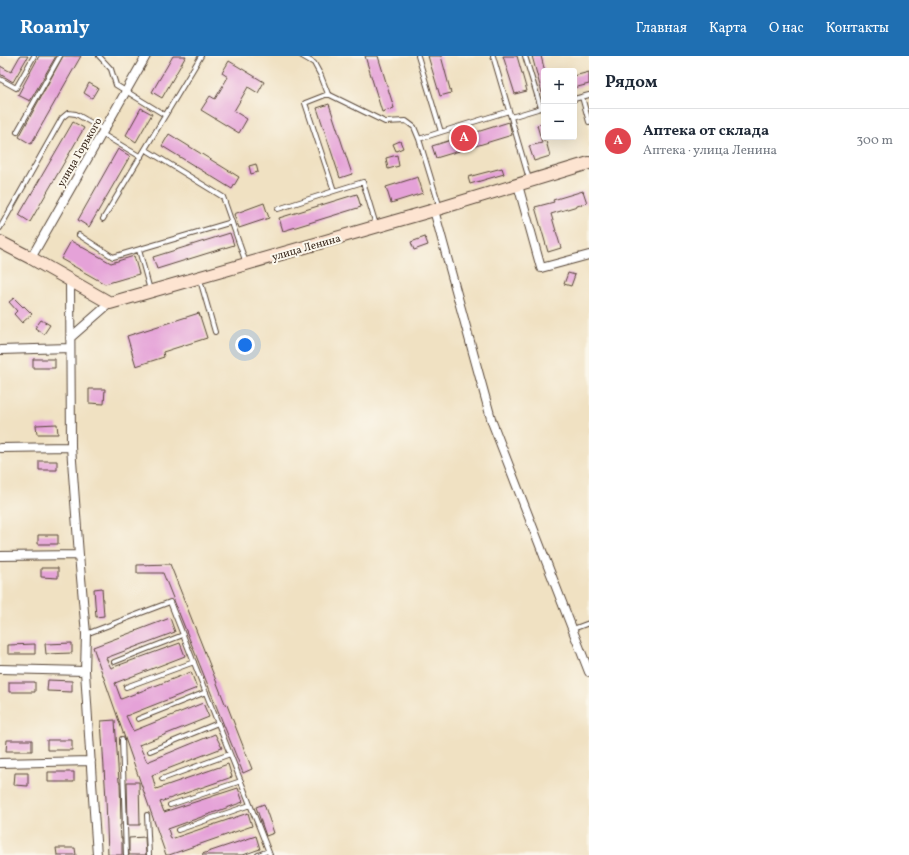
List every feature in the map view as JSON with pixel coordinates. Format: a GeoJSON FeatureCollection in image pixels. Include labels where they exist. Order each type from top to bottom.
{"type":"FeatureCollection","features":[{"type":"Feature","properties":{"kind":"street","name":"улица Горького"},"geometry":{"type":"LineString","coordinates":[[31,258],[146,56]]}},
{"type":"Feature","properties":{"kind":"street","name":"улица Ленина"},"geometry":{"type":"LineString","coordinates":[[110,303],[437,209],[589,163]]}},
{"type":"Feature","properties":{"kind":"street"},"geometry":{"type":"LineString","coordinates":[[518,185],[541,268],[589,255]]}},
{"type":"Feature","properties":{"kind":"street"},"geometry":{"type":"LineString","coordinates":[[437,209],[492,422],[589,672]]}},
{"type":"Feature","properties":{"kind":"street"},"geometry":{"type":"LineString","coordinates":[[0,242],[110,303],[70,338]]}},
{"type":"Feature","properties":{"kind":"street"},"geometry":{"type":"LineString","coordinates":[[70,280],[72,447],[86,634],[86,671],[97,855]]}},
{"type":"Feature","properties":{"kind":"street"},"geometry":{"type":"LineString","coordinates":[[0,350],[70,348]]}},
{"type":"Feature","properties":{"kind":"street"},"geometry":{"type":"LineString","coordinates":[[0,448],[72,447]]}},
{"type":"Feature","properties":{"kind":"street"},"geometry":{"type":"LineString","coordinates":[[0,556],[79,555]]}},
{"type":"Feature","properties":{"kind":"street"},"geometry":{"type":"LineString","coordinates":[[0,669],[86,671]]}},
{"type":"Feature","properties":{"kind":"street"},"geometry":{"type":"LineString","coordinates":[[0,763],[91,761]]}},
{"type":"Feature","properties":{"kind":"lane"},"geometry":{"type":"LineString","coordinates":[[0,79],[16,88],[34,56]]}},
{"type":"Feature","properties":{"kind":"lane"},"geometry":{"type":"LineString","coordinates":[[17,132],[60,56]]}},
{"type":"Feature","properties":{"kind":"lane"},"geometry":{"type":"LineString","coordinates":[[99,56],[111,69],[116,85],[165,115]]}},
{"type":"Feature","properties":{"kind":"lane"},"geometry":{"type":"LineString","coordinates":[[103,220],[201,56]]}},
{"type":"Feature","properties":{"kind":"lane"},"geometry":{"type":"LineString","coordinates":[[302,56],[314,63],[328,94],[385,122],[406,121],[414,128],[419,139],[437,209]]}},
{"type":"Feature","properties":{"kind":"lane"},"geometry":{"type":"LineString","coordinates":[[418,56],[441,132]]}},
{"type":"Feature","properties":{"kind":"lane"},"geometry":{"type":"LineString","coordinates":[[493,56],[530,181]]}},
{"type":"Feature","properties":{"kind":"lane"},"geometry":{"type":"LineString","coordinates":[[526,56],[542,104]]}},
{"type":"Feature","properties":{"kind":"lane"},"geometry":{"type":"LineString","coordinates":[[328,94],[305,103],[334,192]]}},
{"type":"Feature","properties":{"kind":"lane"},"geometry":{"type":"LineString","coordinates":[[577,98],[589,95]]}},
{"type":"Feature","properties":{"kind":"lane"},"geometry":{"type":"LineString","coordinates":[[582,97],[589,122]]}},
{"type":"Feature","properties":{"kind":"lane"},"geometry":{"type":"LineString","coordinates":[[511,117],[541,109]]}},
{"type":"Feature","properties":{"kind":"lane"},"geometry":{"type":"LineString","coordinates":[[419,139],[509,111]]}},
{"type":"Feature","properties":{"kind":"lane"},"geometry":{"type":"LineString","coordinates":[[0,228],[62,118],[68,113],[76,114],[141,157]]}},
{"type":"Feature","properties":{"kind":"lane"},"geometry":{"type":"LineString","coordinates":[[145,149],[223,197],[246,264]]}},
{"type":"Feature","properties":{"kind":"lane"},"geometry":{"type":"LineString","coordinates":[[278,209],[363,182],[377,226]]}},
{"type":"Feature","properties":{"kind":"lane"},"geometry":{"type":"LineString","coordinates":[[79,235],[113,257],[232,222]]}},
{"type":"Feature","properties":{"kind":"lane"},"geometry":{"type":"LineString","coordinates":[[139,250],[150,291]]}},
{"type":"Feature","properties":{"kind":"lane"},"geometry":{"type":"LineString","coordinates":[[199,277],[215,332]]}},
{"type":"Feature","properties":{"kind":"lane"},"geometry":{"type":"LineString","coordinates":[[86,634],[170,602],[269,853],[258,855]]}},
{"type":"Feature","properties":{"kind":"lane"},"geometry":{"type":"LineString","coordinates":[[572,629],[589,623]]}},
{"type":"Feature","properties":{"kind":"lane"},"geometry":{"type":"LineString","coordinates":[[114,662],[184,635]]}},
{"type":"Feature","properties":{"kind":"lane"},"geometry":{"type":"LineString","coordinates":[[126,687],[194,662]]}},
{"type":"Feature","properties":{"kind":"lane"},"geometry":{"type":"LineString","coordinates":[[138,719],[206,692]]}},
{"type":"Feature","properties":{"kind":"lane"},"geometry":{"type":"LineString","coordinates":[[150,751],[218,723]]}},
{"type":"Feature","properties":{"kind":"lane"},"geometry":{"type":"LineString","coordinates":[[122,739],[126,855]]}},
{"type":"Feature","properties":{"kind":"lane"},"geometry":{"type":"LineString","coordinates":[[162,779],[230,754]]}},
{"type":"Feature","properties":{"kind":"lane"},"geometry":{"type":"LineString","coordinates":[[170,805],[241,781]]}},
{"type":"Feature","properties":{"kind":"lane"},"geometry":{"type":"LineString","coordinates":[[178,830],[250,805]]}},
{"type":"Feature","properties":{"kind":"lane"},"geometry":{"type":"LineString","coordinates":[[147,815],[149,855]]}},
{"type":"Feature","properties":{"kind":"building"},"geometry":{"type":"Polygon","coordinates":[[[20,56],[28,56],[13,82],[0,74],[0,66],[11,72],[20,56]]]}},
{"type":"Feature","properties":{"kind":"building"},"geometry":{"type":"Polygon","coordinates":[[[39,56],[56,56],[30,101],[18,95],[39,56]]]}},
{"type":"Feature","properties":{"kind":"building"},"geometry":{"type":"Polygon","coordinates":[[[63,56],[81,56],[31,144],[19,137],[63,56]]]}},
{"type":"Feature","properties":{"kind":"building"},"geometry":{"type":"Polygon","coordinates":[[[173,56],[186,56],[162,98],[152,92],[173,56]]]}},
{"type":"Feature","properties":{"kind":"building"},"geometry":{"type":"Polygon","coordinates":[[[365,56],[378,56],[394,108],[382,112],[365,56]]]}},
{"type":"Feature","properties":{"kind":"building"},"geometry":{"type":"Polygon","coordinates":[[[428,56],[441,56],[451,93],[440,96],[428,56]]]}},
{"type":"Feature","properties":{"kind":"building"},"geometry":{"type":"Polygon","coordinates":[[[503,56],[517,56],[527,91],[515,94],[503,56]]]}},
{"type":"Feature","properties":{"kind":"building"},"geometry":{"type":"Polygon","coordinates":[[[532,56],[541,56],[544,68],[541,68],[541,89],[532,56]]]}},
{"type":"Feature","properties":{"kind":"building"},"geometry":{"type":"Polygon","coordinates":[[[229,61],[264,82],[258,93],[248,87],[234,111],[247,119],[239,133],[201,110],[210,96],[215,99],[228,77],[222,73],[229,61]]]}},
{"type":"Feature","properties":{"kind":"building"},"geometry":{"type":"Polygon","coordinates":[[[589,72],[589,84],[577,87],[577,75],[589,72]]]}},
{"type":"Feature","properties":{"kind":"building"},"geometry":{"type":"Polygon","coordinates":[[[89,83],[98,88],[92,98],[84,93],[89,83]]]}},
{"type":"Feature","properties":{"kind":"building"},"geometry":{"type":"Polygon","coordinates":[[[329,104],[352,174],[340,178],[317,108],[329,104]]]}},
{"type":"Feature","properties":{"kind":"building"},"geometry":{"type":"Polygon","coordinates":[[[141,108],[152,114],[136,142],[126,135],[141,108]]]}},
{"type":"Feature","properties":{"kind":"building"},"geometry":{"type":"Polygon","coordinates":[[[73,122],[84,128],[30,222],[19,215],[73,122]]]}},
{"type":"Feature","properties":{"kind":"building"},"geometry":{"type":"Polygon","coordinates":[[[509,122],[512,135],[436,158],[432,146],[509,122]]]}},
{"type":"Feature","properties":{"kind":"building"},"geometry":{"type":"Polygon","coordinates":[[[541,124],[541,139],[537,125],[541,124]]]}},
{"type":"Feature","properties":{"kind":"building"},"geometry":{"type":"Polygon","coordinates":[[[169,134],[239,177],[232,189],[162,146],[169,134]]]}},
{"type":"Feature","properties":{"kind":"building"},"geometry":{"type":"Polygon","coordinates":[[[541,140],[544,140],[544,142],[546,141],[550,156],[534,161],[529,146],[542,143],[541,140]]]}},
{"type":"Feature","properties":{"kind":"building"},"geometry":{"type":"Polygon","coordinates":[[[400,141],[403,148],[396,151],[393,144],[400,141]]]}},
{"type":"Feature","properties":{"kind":"building"},"geometry":{"type":"Polygon","coordinates":[[[118,149],[130,156],[89,227],[78,220],[118,149]]]}},
{"type":"Feature","properties":{"kind":"building"},"geometry":{"type":"Polygon","coordinates":[[[397,155],[399,166],[388,169],[386,158],[397,155]]]}},
{"type":"Feature","properties":{"kind":"building"},"geometry":{"type":"Polygon","coordinates":[[[256,164],[258,172],[251,174],[249,166],[256,164]]]}},
{"type":"Feature","properties":{"kind":"building"},"geometry":{"type":"Polygon","coordinates":[[[502,168],[504,174],[470,184],[468,177],[502,168]]]}},
{"type":"Feature","properties":{"kind":"building"},"geometry":{"type":"Polygon","coordinates":[[[418,177],[423,193],[391,203],[386,187],[418,177]]]}},
{"type":"Feature","properties":{"kind":"building"},"geometry":{"type":"Polygon","coordinates":[[[583,191],[587,203],[551,214],[561,248],[548,252],[535,207],[554,202],[553,200],[583,191]]]}},
{"type":"Feature","properties":{"kind":"building"},"geometry":{"type":"Polygon","coordinates":[[[357,194],[361,207],[283,231],[279,218],[357,194]]]}},
{"type":"Feature","properties":{"kind":"building"},"geometry":{"type":"Polygon","coordinates":[[[264,203],[269,218],[239,228],[234,214],[264,203]]]}},
{"type":"Feature","properties":{"kind":"building"},"geometry":{"type":"Polygon","coordinates":[[[230,233],[234,245],[157,269],[153,257],[230,233]]]}},
{"type":"Feature","properties":{"kind":"building"},"geometry":{"type":"Polygon","coordinates":[[[425,237],[428,245],[414,250],[411,242],[425,237]]]}},
{"type":"Feature","properties":{"kind":"building"},"geometry":{"type":"Polygon","coordinates":[[[71,241],[111,263],[134,256],[139,274],[105,284],[61,259],[71,241]]]}},
{"type":"Feature","properties":{"kind":"building"},"geometry":{"type":"Polygon","coordinates":[[[568,273],[575,275],[571,286],[564,284],[568,273]]]}},
{"type":"Feature","properties":{"kind":"building"},"geometry":{"type":"Polygon","coordinates":[[[14,298],[32,314],[22,323],[14,314],[17,311],[9,302],[14,298]]]}},
{"type":"Feature","properties":{"kind":"building"},"geometry":{"type":"Polygon","coordinates":[[[199,313],[207,338],[163,352],[164,357],[136,366],[127,336],[199,313]]]}},
{"type":"Feature","properties":{"kind":"building"},"geometry":{"type":"Polygon","coordinates":[[[41,320],[50,325],[44,334],[35,328],[41,320]]]}},
{"type":"Feature","properties":{"kind":"building"},"geometry":{"type":"Polygon","coordinates":[[[33,359],[55,359],[55,368],[33,368],[33,359]]]}},
{"type":"Feature","properties":{"kind":"building"},"geometry":{"type":"Polygon","coordinates":[[[89,389],[105,389],[104,404],[89,403],[89,389]]]}},
{"type":"Feature","properties":{"kind":"building"},"geometry":{"type":"Polygon","coordinates":[[[57,424],[58,434],[37,434],[36,425],[57,424]]]}},
{"type":"Feature","properties":{"kind":"building"},"geometry":{"type":"Polygon","coordinates":[[[39,461],[57,461],[57,470],[39,470],[39,461]]]}},
{"type":"Feature","properties":{"kind":"building"},"geometry":{"type":"Polygon","coordinates":[[[38,535],[58,535],[58,544],[38,544],[38,535]]]}},
{"type":"Feature","properties":{"kind":"building"},"geometry":{"type":"Polygon","coordinates":[[[170,564],[252,769],[243,773],[163,573],[137,573],[137,565],[170,564]]]}},
{"type":"Feature","properties":{"kind":"building"},"geometry":{"type":"Polygon","coordinates":[[[41,568],[58,568],[58,578],[41,577],[41,568]]]}},
{"type":"Feature","properties":{"kind":"building"},"geometry":{"type":"Polygon","coordinates":[[[102,588],[104,616],[96,617],[94,589],[102,588]]]}},
{"type":"Feature","properties":{"kind":"building"},"geometry":{"type":"Polygon","coordinates":[[[170,618],[175,632],[106,658],[111,668],[180,643],[185,656],[115,683],[121,699],[191,672],[197,688],[126,716],[133,731],[203,703],[209,717],[139,745],[147,762],[215,734],[222,748],[152,775],[156,789],[228,764],[232,777],[160,802],[164,812],[238,788],[243,802],[168,829],[171,839],[248,813],[252,826],[166,855],[93,647],[170,618]]]}},
{"type":"Feature","properties":{"kind":"building"},"geometry":{"type":"Polygon","coordinates":[[[72,643],[72,653],[46,654],[45,644],[72,643]]]}},
{"type":"Feature","properties":{"kind":"building"},"geometry":{"type":"Polygon","coordinates":[[[35,644],[35,654],[8,654],[8,645],[35,644]]]}},
{"type":"Feature","properties":{"kind":"building"},"geometry":{"type":"Polygon","coordinates":[[[48,680],[72,681],[72,692],[47,691],[48,680]]]}},
{"type":"Feature","properties":{"kind":"building"},"geometry":{"type":"Polygon","coordinates":[[[9,682],[35,682],[35,692],[9,692],[9,682]]]}},
{"type":"Feature","properties":{"kind":"building"},"geometry":{"type":"Polygon","coordinates":[[[115,720],[120,782],[122,855],[108,855],[101,721],[115,720]]]}},
{"type":"Feature","properties":{"kind":"building"},"geometry":{"type":"Polygon","coordinates":[[[7,740],[32,740],[32,751],[6,751],[7,740]]]}},
{"type":"Feature","properties":{"kind":"building"},"geometry":{"type":"Polygon","coordinates":[[[47,740],[72,740],[72,750],[47,750],[47,740]]]}},
{"type":"Feature","properties":{"kind":"building"},"geometry":{"type":"Polygon","coordinates":[[[48,772],[74,772],[74,782],[48,782],[48,772]]]}},
{"type":"Feature","properties":{"kind":"building"},"geometry":{"type":"Polygon","coordinates":[[[15,773],[28,773],[28,786],[14,785],[15,773]]]}},
{"type":"Feature","properties":{"kind":"building"},"geometry":{"type":"Polygon","coordinates":[[[127,782],[139,782],[140,825],[128,825],[127,782]]]}},
{"type":"Feature","properties":{"kind":"building"},"geometry":{"type":"Polygon","coordinates":[[[264,804],[274,833],[266,836],[256,807],[264,804]]]}},
{"type":"Feature","properties":{"kind":"building"},"geometry":{"type":"Polygon","coordinates":[[[256,836],[260,849],[243,855],[202,854],[256,836]]]}},
{"type":"Feature","properties":{"kind":"building"},"geometry":{"type":"Polygon","coordinates":[[[145,837],[146,855],[129,855],[129,838],[145,837]]]}},
{"type":"Feature","properties":{"kind":"building"},"geometry":{"type":"Polygon","coordinates":[[[56,848],[75,848],[76,855],[57,855],[56,848]]]}},
{"type":"Feature","properties":{"kind":"place","name":"Аптека от склада"},"geometry":{"type":"Point","coordinates":[464,138]}}]}
